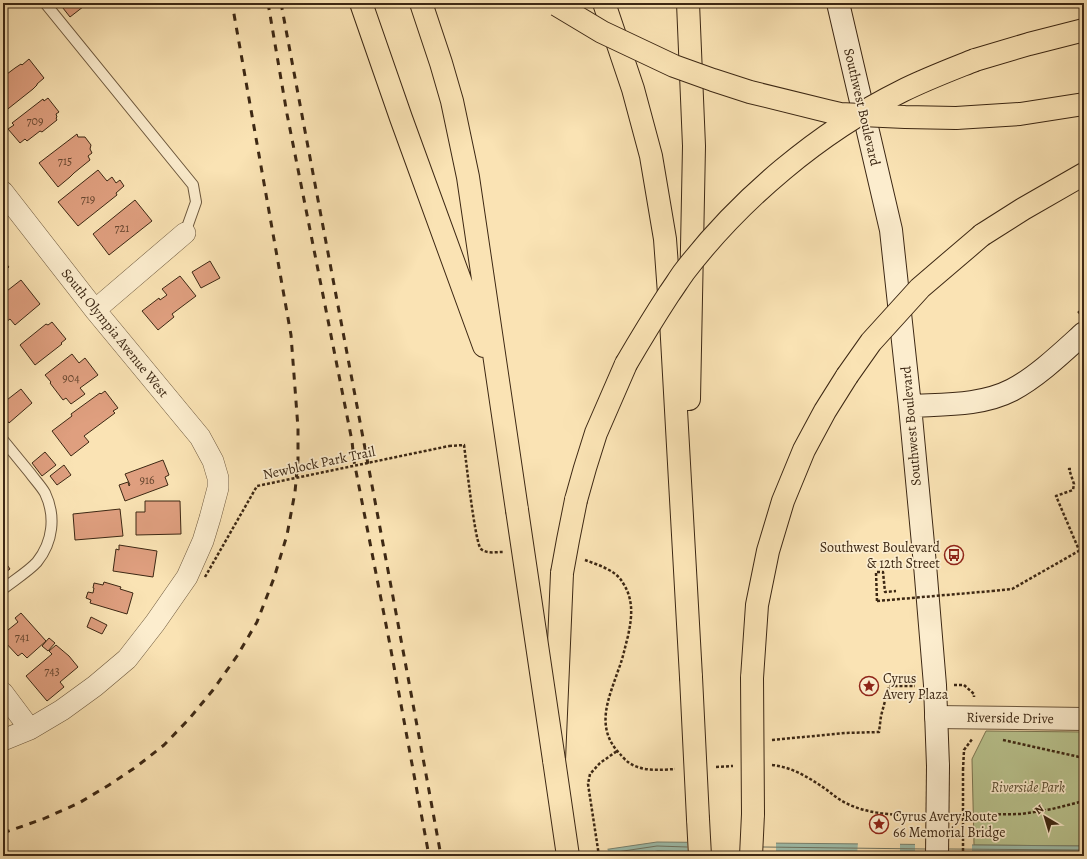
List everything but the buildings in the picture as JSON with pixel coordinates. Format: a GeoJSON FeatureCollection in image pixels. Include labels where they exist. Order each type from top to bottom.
{"type":"FeatureCollection","features":[{"type":"Feature","properties":{"kind":"highway"},"geometry":{"type":"LineString","coordinates":[[361,3],[443,235],[499,386]]}},
{"type":"Feature","properties":{"kind":"highway"},"geometry":{"type":"LineString","coordinates":[[421,3],[452,101],[468,177],[568,856]]}},
{"type":"Feature","properties":{"kind":"highway"},"geometry":{"type":"LineString","coordinates":[[604,3],[633,90],[649,149],[665,239],[672,321],[700,856]]}},
{"type":"Feature","properties":{"kind":"highway"},"geometry":{"type":"LineString","coordinates":[[685,581],[694,146],[688,3]]}},
{"type":"Feature","properties":{"kind":"highway"},"geometry":{"type":"LineString","coordinates":[[555,4],[602,32],[674,66],[750,92],[840,114],[956,118],[1020,114],[1084,104]]}},
{"type":"Feature","properties":{"kind":"highway"},"geometry":{"type":"LineString","coordinates":[[554,760],[562,573],[576,500],[596,433],[626,364],[659,309],[684,272],[714,237],[759,190],[819,142],[873,106],[929,78],[975,60],[1028,44],[1084,30]]}},
{"type":"Feature","properties":{"kind":"highway"},"geometry":{"type":"LineString","coordinates":[[751,856],[753,814],[752,678],[757,605],[768,551],[783,501],[804,450],[825,411],[871,342],[920,288],[982,235],[1023,209],[1084,174]]}},
{"type":"Feature","properties":{"kind":"main road","name":"Southwest Boulevard"},"geometry":{"type":"LineString","coordinates":[[838,3],[891,230],[910,406],[935,685],[938,766],[937,856]]}},
{"type":"Feature","properties":{"kind":"main road"},"geometry":{"type":"LineString","coordinates":[[910,406],[960,403],[980,400],[1012,390],[1049,364],[1078,326]]}},
{"type":"Feature","properties":{"kind":"main road","name":"Riverside Drive"},"geometry":{"type":"LineString","coordinates":[[936,717],[1084,719]]}},
{"type":"Feature","properties":{"kind":"street","name":"South Olympia Avenue West"},"geometry":{"type":"LineString","coordinates":[[3,192],[95,310],[200,437],[213,461],[218,478],[218,488],[210,518],[187,577],[155,623],[127,659],[95,686],[62,710],[30,729]]}},
{"type":"Feature","properties":{"kind":"street"},"geometry":{"type":"LineString","coordinates":[[95,310],[185,233]]}},
{"type":"Feature","properties":{"kind":"street"},"geometry":{"type":"LineString","coordinates":[[3,693],[30,729],[3,740]]}},
{"type":"Feature","properties":{"kind":"lane"},"geometry":{"type":"LineString","coordinates":[[45,3],[193,185],[196,202],[185,233]]}},
{"type":"Feature","properties":{"kind":"lane"},"geometry":{"type":"LineString","coordinates":[[3,440],[44,492],[52,514],[52,530],[44,552],[36,563],[3,589]]}},
{"type":"Feature","properties":{"kind":"path"},"geometry":{"type":"LineString","coordinates":[[1078,326],[1084,308]]}},
{"type":"Feature","properties":{"kind":"path","name":"Newblock Park Trail"},"geometry":{"type":"LineString","coordinates":[[205,577],[257,486],[449,446],[464,445]]}},
{"type":"Feature","properties":{"kind":"path"},"geometry":{"type":"LineString","coordinates":[[1071,470],[1069,470],[1074,484],[1073,490],[1056,496],[1063,507],[1079,550]]}},
{"type":"Feature","properties":{"kind":"path"},"geometry":{"type":"LineString","coordinates":[[896,591],[885,592],[883,572],[876,572],[878,601],[1012,589],[1084,548]]}},
{"type":"Feature","properties":{"kind":"path"},"geometry":{"type":"LineString","coordinates":[[767,740],[845,733],[856,734],[879,732],[880,716],[889,686]]}},
{"type":"Feature","properties":{"kind":"path"},"geometry":{"type":"LineString","coordinates":[[963,856],[964,750],[973,739],[980,738]]}},
{"type":"Feature","properties":{"kind":"path"},"geometry":{"type":"LineString","coordinates":[[1002,740],[1084,758]]}},
{"type":"Feature","properties":{"kind":"path"},"geometry":{"type":"LineString","coordinates":[[598,856],[588,784],[590,774],[600,763],[617,751]]}},
{"type":"Feature","properties":{"kind":"green space","name":"Riverside Park"},"geometry":{"type":"Polygon","coordinates":[[[986,731],[1084,732],[1084,846],[974,845],[972,759],[986,731]]]}},
{"type":"Feature","properties":{"kind":"water"},"geometry":{"type":"Polygon","coordinates":[[[657,842],[1084,846],[1084,856],[562,856],[657,842]]]}},
{"type":"Feature","properties":{"kind":"pier"},"geometry":{"type":"Polygon","coordinates":[[[687,841],[776,841],[776,856],[688,856],[687,841]]]}},
{"type":"Feature","properties":{"kind":"pier"},"geometry":{"type":"Polygon","coordinates":[[[858,842],[900,843],[900,856],[857,856],[858,842]]]}},
{"type":"Feature","properties":{"kind":"pier"},"geometry":{"type":"Polygon","coordinates":[[[915,843],[972,843],[972,856],[915,856],[915,843]]]}},
{"type":"Feature","properties":{"kind":"pier"},"geometry":{"type":"Polygon","coordinates":[[[607,847],[609,856],[560,856],[562,854],[607,847]]]}},
{"type":"Feature","properties":{"kind":"railway"},"geometry":{"type":"LineString","coordinates":[[3,833],[43,819],[79,803],[109,785],[136,767],[164,745],[189,719],[213,690],[237,656],[257,622],[274,578],[287,535],[295,492],[298,460],[298,428],[291,335],[232,3]]}},
{"type":"Feature","properties":{"kind":"railway"},"geometry":{"type":"LineString","coordinates":[[268,3],[287,114],[352,441],[354,461],[429,856]]}},
{"type":"Feature","properties":{"kind":"railway"},"geometry":{"type":"LineString","coordinates":[[281,3],[441,856]]}},
{"type":"Feature","properties":{"kind":"place","name":"Southwest Boulevard & 12th Street"},"geometry":{"type":"Point","coordinates":[954,555]}},
{"type":"Feature","properties":{"kind":"place","name":"Cyrus Avery Plaza"},"geometry":{"type":"Point","coordinates":[869,686]}},
{"type":"Feature","properties":{"kind":"place","name":"Cyrus Avery Route 66 Memorial Bridge"},"geometry":{"type":"Point","coordinates":[879,824]}}]}
